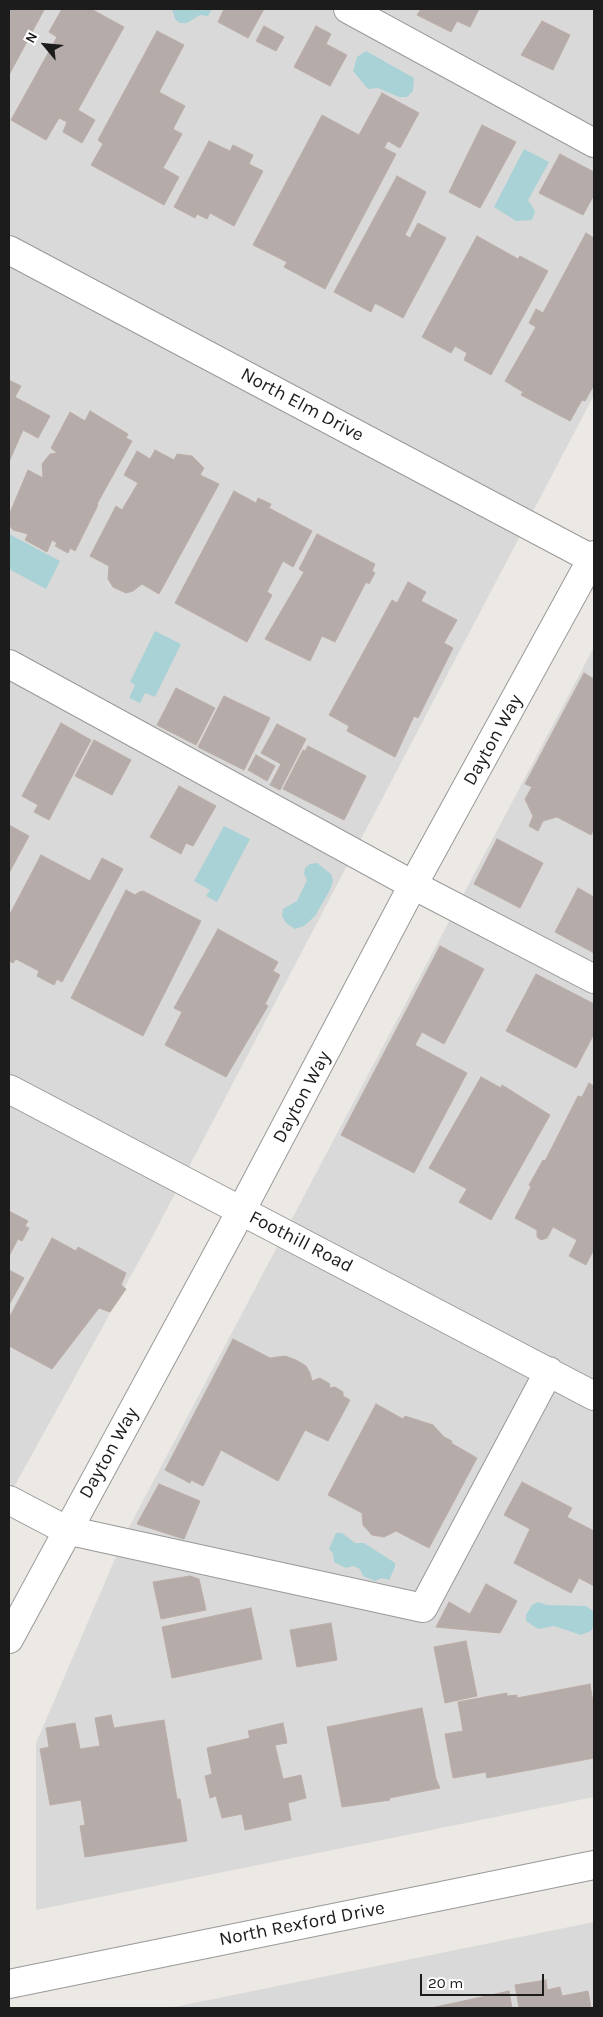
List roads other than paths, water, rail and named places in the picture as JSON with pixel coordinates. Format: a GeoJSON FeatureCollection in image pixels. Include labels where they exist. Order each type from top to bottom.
{"type":"FeatureCollection","features":[{"type":"Feature","properties":{"kind":"street"},"geometry":{"type":"LineString","coordinates":[[348,9],[594,143]]}},
{"type":"Feature","properties":{"kind":"street","name":"North Elm Drive"},"geometry":{"type":"LineString","coordinates":[[9,250],[594,558]]}},
{"type":"Feature","properties":{"kind":"street","name":"Dayton Way"},"geometry":{"type":"LineString","coordinates":[[9,1639],[66,1530],[241,1211],[413,885],[594,558]]}},
{"type":"Feature","properties":{"kind":"street"},"geometry":{"type":"LineString","coordinates":[[9,664],[413,885],[594,979]]}},
{"type":"Feature","properties":{"kind":"street","name":"Foothill Road"},"geometry":{"type":"LineString","coordinates":[[9,1089],[594,1396]]}},
{"type":"Feature","properties":{"kind":"street"},"geometry":{"type":"LineString","coordinates":[[9,1500],[66,1530],[423,1608],[549,1371]]}},
{"type":"Feature","properties":{"kind":"street","name":"North Rexford Drive"},"geometry":{"type":"LineString","coordinates":[[9,1984],[594,1865]]}},
{"type":"Feature","properties":{"kind":"water"},"geometry":{"type":"Polygon","coordinates":[[[172,9],[212,9],[208,16],[200,15],[187,23],[180,23],[175,19],[172,9]]]}},
{"type":"Feature","properties":{"kind":"water"},"geometry":{"type":"Polygon","coordinates":[[[366,51],[414,78],[413,91],[407,97],[399,97],[378,88],[368,89],[353,71],[357,57],[366,51]]]}},
{"type":"Feature","properties":{"kind":"water"},"geometry":{"type":"Polygon","coordinates":[[[524,149],[549,162],[528,200],[535,211],[532,220],[516,221],[494,207],[524,149]]]}},
{"type":"Feature","properties":{"kind":"water"},"geometry":{"type":"Polygon","coordinates":[[[9,534],[60,561],[46,589],[9,569],[9,534]]]}},
{"type":"Feature","properties":{"kind":"water"},"geometry":{"type":"Polygon","coordinates":[[[155,631],[181,644],[155,697],[145,693],[140,703],[129,698],[135,685],[130,682],[155,631]]]}},
{"type":"Feature","properties":{"kind":"water"},"geometry":{"type":"Polygon","coordinates":[[[224,826],[250,839],[217,902],[206,896],[210,890],[194,881],[224,826]]]}},
{"type":"Feature","properties":{"kind":"water"},"geometry":{"type":"Polygon","coordinates":[[[317,863],[331,874],[333,880],[330,890],[315,916],[304,926],[295,929],[286,923],[282,916],[283,909],[297,901],[307,880],[304,874],[305,868],[310,864],[317,863]]]}},
{"type":"Feature","properties":{"kind":"water"},"geometry":{"type":"Polygon","coordinates":[[[336,1533],[342,1533],[355,1543],[364,1543],[395,1563],[389,1580],[382,1578],[375,1581],[363,1576],[360,1569],[353,1566],[346,1568],[334,1562],[333,1553],[329,1549],[336,1533]]]}},
{"type":"Feature","properties":{"kind":"water"},"geometry":{"type":"Polygon","coordinates":[[[538,1602],[547,1605],[586,1606],[593,1611],[594,1625],[591,1631],[581,1635],[554,1626],[538,1629],[526,1621],[526,1615],[532,1605],[538,1602]]]}}]}
